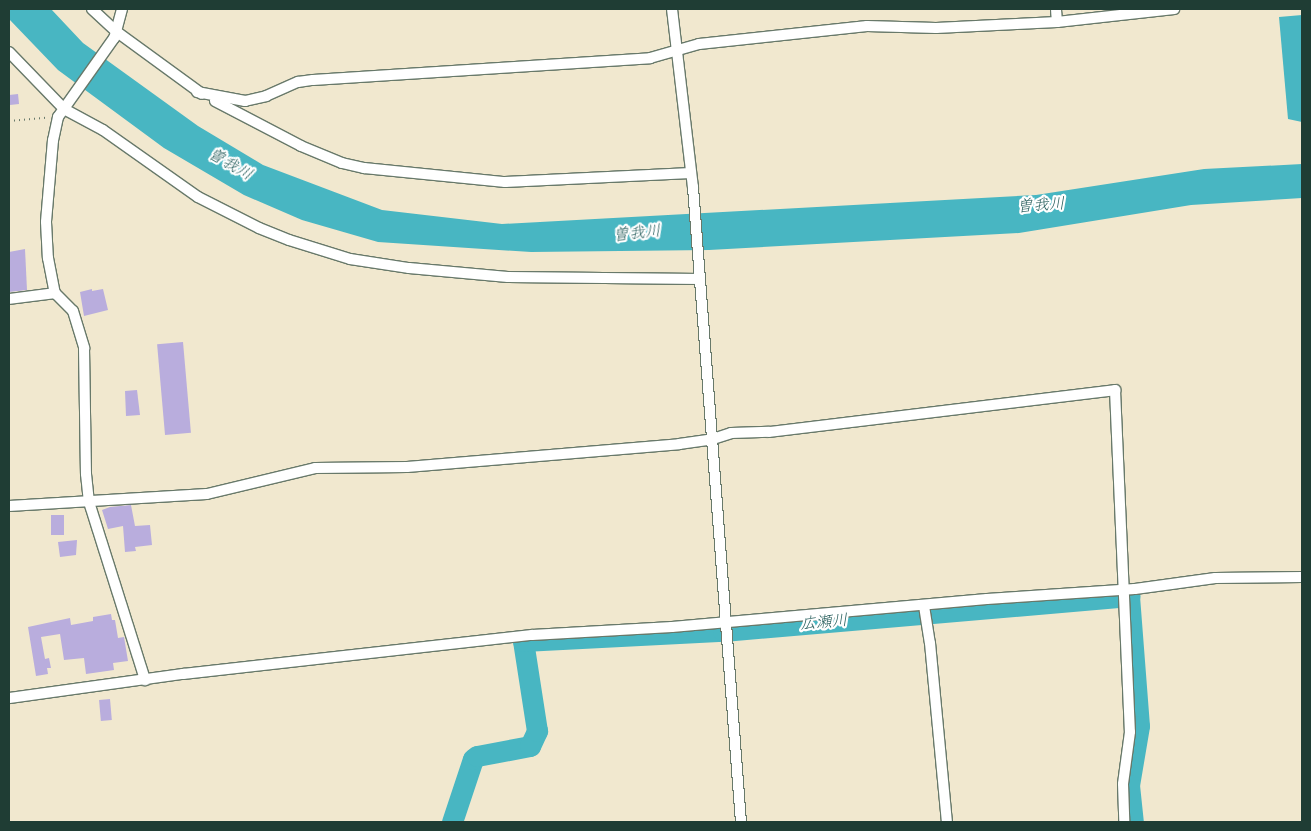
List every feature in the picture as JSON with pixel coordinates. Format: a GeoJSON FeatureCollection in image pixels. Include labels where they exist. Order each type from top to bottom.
{"type":"FeatureCollection","features":[{"type":"Feature","properties":{"kind":"street"},"geometry":{"type":"LineString","coordinates":[[92,9],[116,35],[198,92],[301,146],[342,163],[364,168],[506,182],[691,172]]}},
{"type":"Feature","properties":{"kind":"street"},"geometry":{"type":"LineString","coordinates":[[122,9],[116,35],[70,98],[61,114],[53,140],[46,222],[48,258],[55,293],[72,311],[84,348],[86,474],[90,502],[145,680]]}},
{"type":"Feature","properties":{"kind":"street"},"geometry":{"type":"LineString","coordinates":[[672,9],[693,187],[741,822]]}},
{"type":"Feature","properties":{"kind":"street"},"geometry":{"type":"LineString","coordinates":[[1056,9],[1057,22]]}},
{"type":"Feature","properties":{"kind":"street"},"geometry":{"type":"LineString","coordinates":[[198,92],[245,101],[266,96],[298,82],[314,80],[650,58],[699,44],[867,26],[936,28],[1057,22],[1174,9]]}},
{"type":"Feature","properties":{"kind":"street"},"geometry":{"type":"LineString","coordinates":[[9,52],[61,114],[103,130],[205,201],[266,231],[350,259],[409,268],[508,277],[700,279]]}},
{"type":"Feature","properties":{"kind":"street"},"geometry":{"type":"LineString","coordinates":[[9,299],[55,293]]}},
{"type":"Feature","properties":{"kind":"street"},"geometry":{"type":"LineString","coordinates":[[9,506],[207,494],[315,468],[407,467],[679,444],[713,439],[731,433],[769,432],[1115,390],[1130,732],[1123,784],[1124,822]]}},
{"type":"Feature","properties":{"kind":"street"},"geometry":{"type":"LineString","coordinates":[[9,698],[212,670],[532,634],[672,627],[1123,589],[1215,578],[1302,577]]}},
{"type":"Feature","properties":{"kind":"street"},"geometry":{"type":"LineString","coordinates":[[924,606],[930,643],[947,822]]}},
{"type":"Feature","properties":{"kind":"path"},"geometry":{"type":"LineString","coordinates":[[9,121],[61,114]]}},
{"type":"Feature","properties":{"kind":"water","name":"曽我川"},"geometry":{"type":"Polygon","coordinates":[[[9,9],[51,9],[83,43],[198,126],[263,165],[382,210],[502,224],[1036,195],[1204,169],[1302,164],[1302,198],[1191,205],[1019,233],[709,250],[531,252],[378,242],[302,220],[244,195],[164,148],[58,70],[9,19],[9,9]]]}},
{"type":"Feature","properties":{"kind":"water"},"geometry":{"type":"Polygon","coordinates":[[[1302,15],[1302,122],[1288,119],[1279,17],[1302,15]]]}},
{"type":"Feature","properties":{"kind":"building"},"geometry":{"type":"Polygon","coordinates":[[[18,94],[19,104],[10,105],[9,95],[18,94]]]}},
{"type":"Feature","properties":{"kind":"building"},"geometry":{"type":"Polygon","coordinates":[[[25,249],[27,290],[9,292],[9,252],[25,249]]]}},
{"type":"Feature","properties":{"kind":"building"},"geometry":{"type":"Polygon","coordinates":[[[92,289],[92,291],[103,289],[108,310],[84,316],[80,292],[92,289]]]}},
{"type":"Feature","properties":{"kind":"building"},"geometry":{"type":"Polygon","coordinates":[[[183,342],[191,433],[165,435],[157,344],[183,342]]]}},
{"type":"Feature","properties":{"kind":"building"},"geometry":{"type":"Polygon","coordinates":[[[137,390],[140,415],[126,416],[125,391],[137,390]]]}},
{"type":"Feature","properties":{"kind":"building"},"geometry":{"type":"Polygon","coordinates":[[[131,505],[135,526],[150,525],[152,545],[135,547],[136,551],[125,552],[123,526],[108,529],[102,510],[110,507],[131,505]]]}},
{"type":"Feature","properties":{"kind":"building"},"geometry":{"type":"Polygon","coordinates":[[[51,515],[64,515],[64,535],[51,535],[51,515]]]}},
{"type":"Feature","properties":{"kind":"building"},"geometry":{"type":"Polygon","coordinates":[[[77,540],[76,555],[60,557],[58,542],[77,540]]]}},
{"type":"Feature","properties":{"kind":"building"},"geometry":{"type":"Polygon","coordinates":[[[111,614],[112,620],[115,620],[118,638],[124,637],[128,661],[113,663],[114,670],[86,674],[84,658],[64,660],[60,634],[41,637],[45,659],[49,658],[51,668],[47,668],[48,674],[36,676],[28,627],[70,618],[71,625],[93,621],[93,617],[111,614]]]}},
{"type":"Feature","properties":{"kind":"building"},"geometry":{"type":"Polygon","coordinates":[[[110,699],[112,720],[101,721],[99,700],[110,699]]]}},
{"type":"Feature","properties":{"kind":"waterway","name":"広瀬川"},"geometry":{"type":"LineString","coordinates":[[452,822],[473,759],[477,756],[530,746],[537,731],[523,641],[723,631],[1129,596],[1139,726],[1129,785],[1133,822]]}}]}
